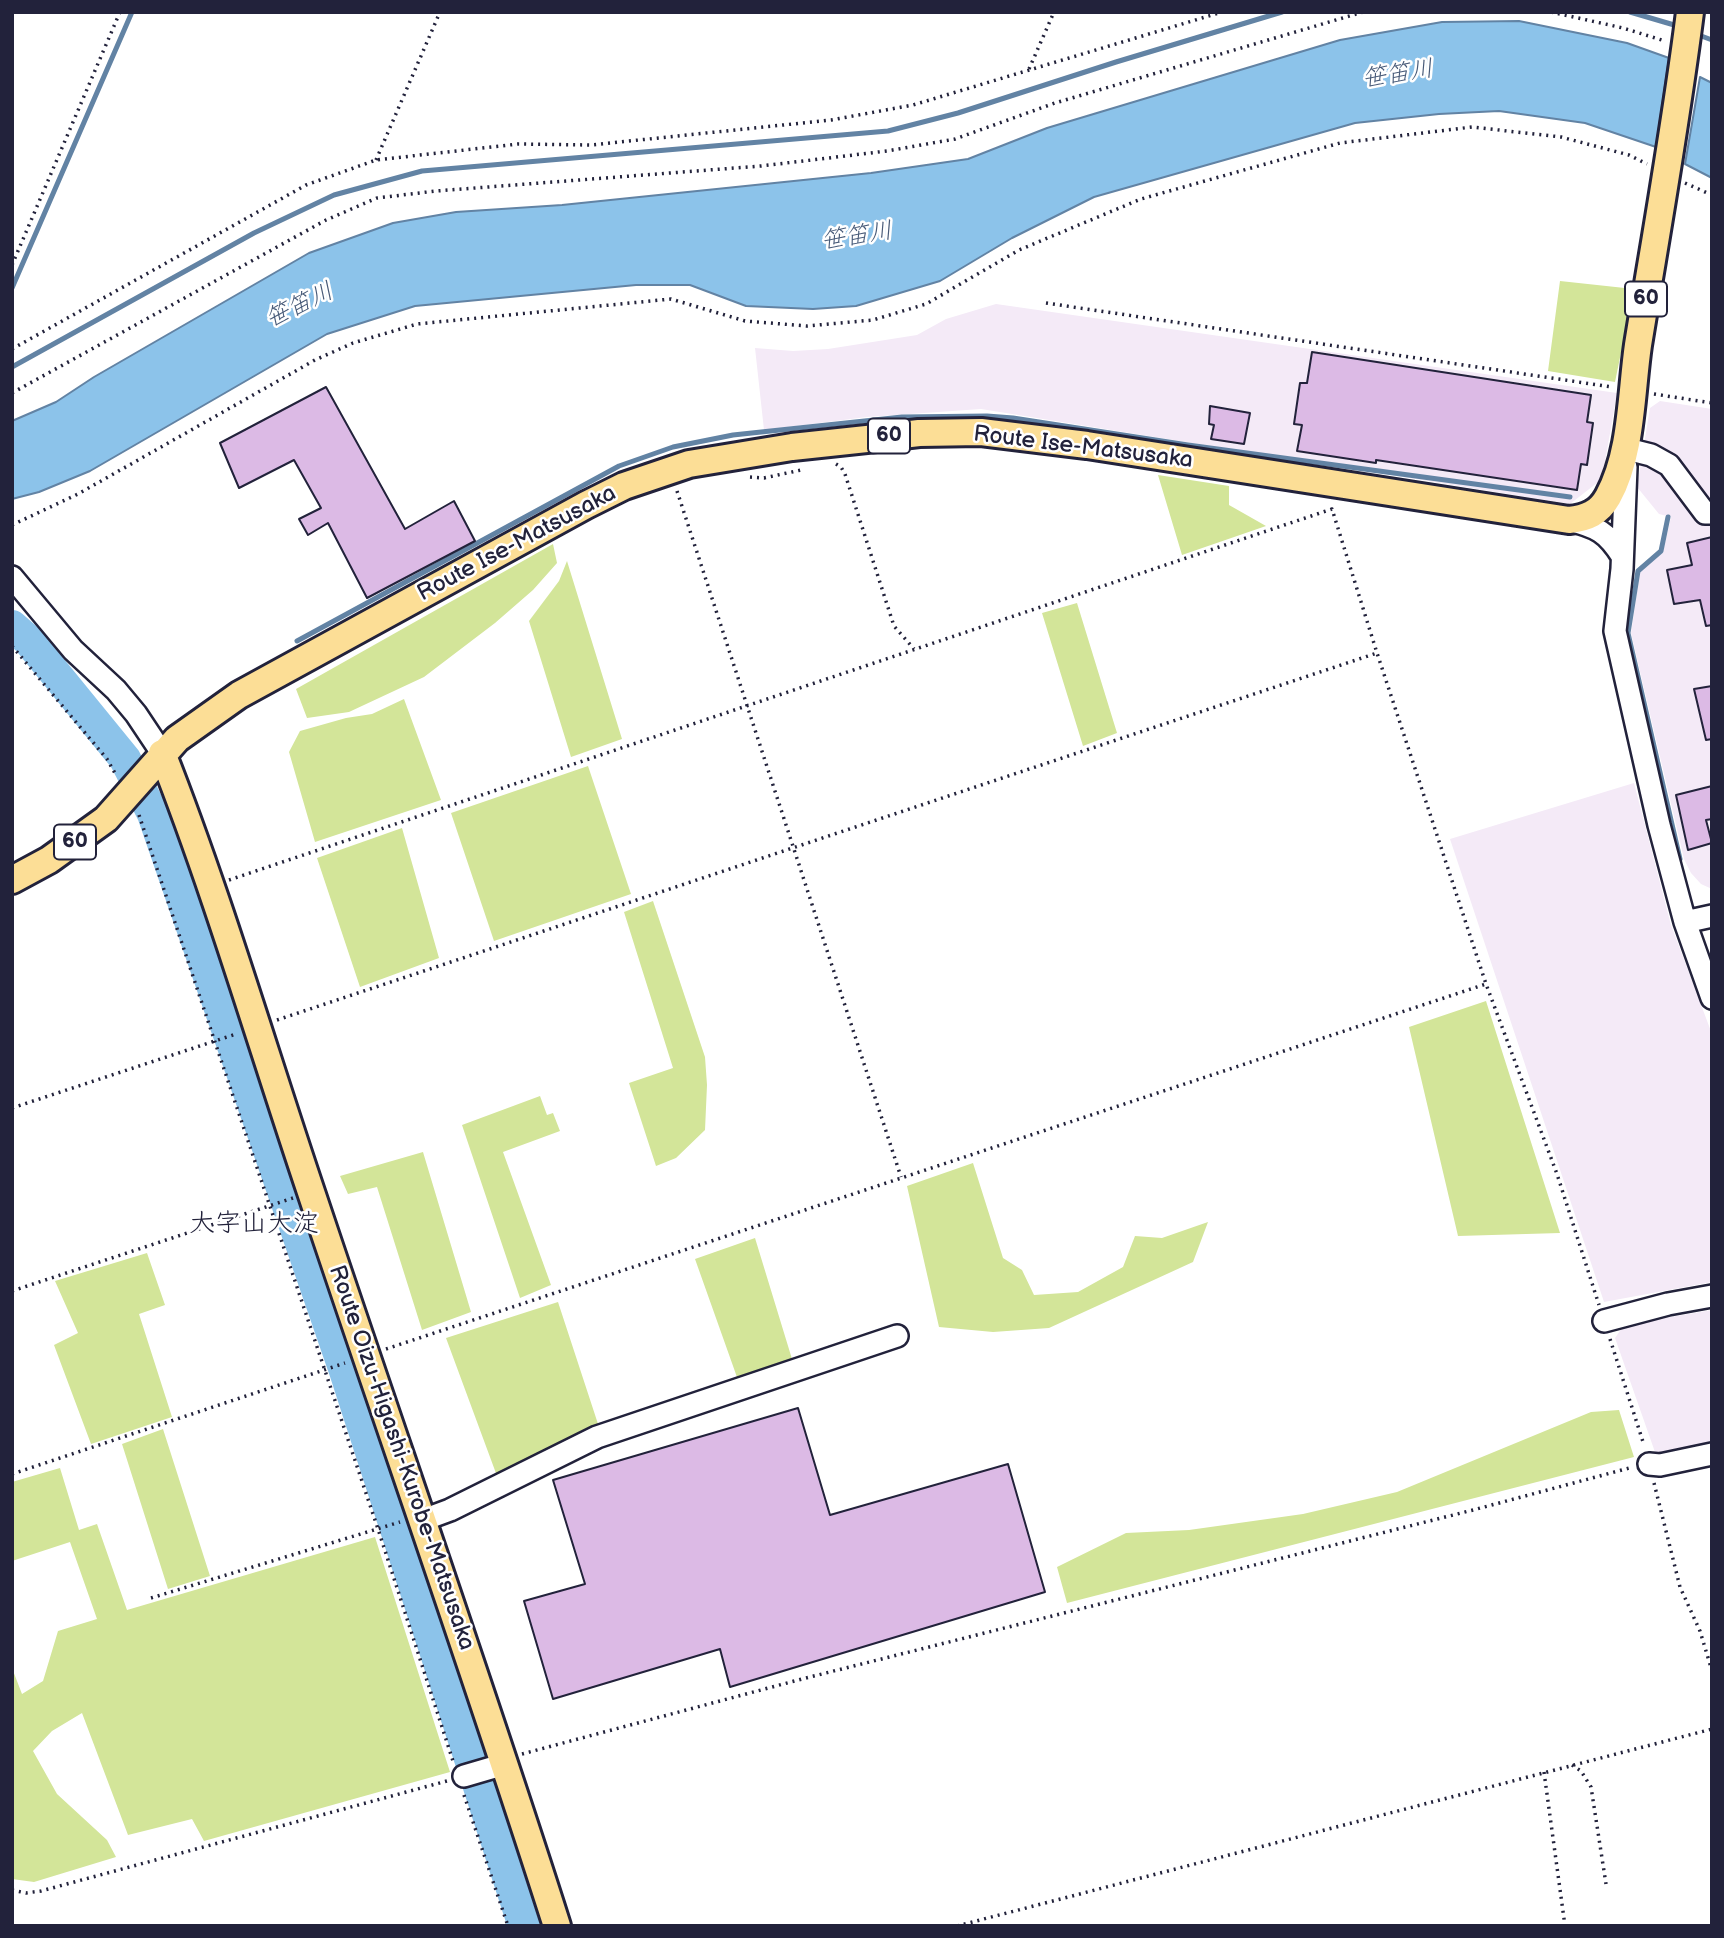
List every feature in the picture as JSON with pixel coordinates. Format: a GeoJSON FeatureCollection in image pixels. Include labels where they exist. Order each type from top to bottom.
{"type":"FeatureCollection","features":[{"type":"Feature","properties":{"kind":"main road","name":"60"},"geometry":{"type":"LineString","coordinates":[[1569,520],[1586,518],[1603,506],[1613,486],[1628,439],[1665,171],[1690,16]]}},
{"type":"Feature","properties":{"kind":"main road","name":"Route Ise-Matsusaka"},"geometry":{"type":"LineString","coordinates":[[12,880],[49,860],[106,819],[162,753],[193,726],[251,688],[586,505],[624,486],[689,464],[792,447],[919,433],[981,432],[1087,445],[1569,520]]}},
{"type":"Feature","properties":{"kind":"main road","name":"Route Oizu-Higashi-Kurobe-Matsusaka"},"geometry":{"type":"LineString","coordinates":[[162,753],[210,886],[251,1029],[366,1355],[415,1520],[557,1926]]}},
{"type":"Feature","properties":{"kind":"street"},"geometry":{"type":"LineString","coordinates":[[1628,439],[1669,465],[1705,513],[1712,513]]}},
{"type":"Feature","properties":{"kind":"street"},"geometry":{"type":"LineString","coordinates":[[1628,439],[1615,631],[1659,825],[1685,922],[1712,998]]}},
{"type":"Feature","properties":{"kind":"street"},"geometry":{"type":"LineString","coordinates":[[1569,520],[1592,527],[1610,537],[1622,556]]}},
{"type":"Feature","properties":{"kind":"street"},"geometry":{"type":"LineString","coordinates":[[12,578],[74,650],[116,690],[162,753]]}},
{"type":"Feature","properties":{"kind":"street"},"geometry":{"type":"LineString","coordinates":[[1685,922],[1712,916]]}},
{"type":"Feature","properties":{"kind":"street"},"geometry":{"type":"LineString","coordinates":[[1604,1321],[1668,1304],[1712,1296]]}},
{"type":"Feature","properties":{"kind":"street"},"geometry":{"type":"LineString","coordinates":[[415,1520],[450,1510],[597,1437],[897,1336]]}},
{"type":"Feature","properties":{"kind":"street"},"geometry":{"type":"LineString","coordinates":[[1649,1464],[1660,1465],[1712,1454]]}},
{"type":"Feature","properties":{"kind":"street"},"geometry":{"type":"LineString","coordinates":[[462,1777],[501,1763]]}},
{"type":"Feature","properties":{"kind":"path"},"geometry":{"type":"LineString","coordinates":[[12,265],[120,12]]}},
{"type":"Feature","properties":{"kind":"path"},"geometry":{"type":"LineString","coordinates":[[376,160],[440,12]]}},
{"type":"Feature","properties":{"kind":"path"},"geometry":{"type":"LineString","coordinates":[[1029,69],[1054,12]]}},
{"type":"Feature","properties":{"kind":"path"},"geometry":{"type":"LineString","coordinates":[[12,349],[306,186],[376,160],[518,144],[591,145],[831,120],[913,105],[1222,12]]}},
{"type":"Feature","properties":{"kind":"path"},"geometry":{"type":"LineString","coordinates":[[12,393],[326,220],[377,198],[761,166],[887,151],[956,139],[1055,103],[1363,12]]}},
{"type":"Feature","properties":{"kind":"path"},"geometry":{"type":"LineString","coordinates":[[1551,12],[1623,28],[1685,47]]}},
{"type":"Feature","properties":{"kind":"path"},"geometry":{"type":"LineString","coordinates":[[12,525],[78,495],[315,360],[353,343],[417,324],[671,299],[745,321],[807,326],[873,320],[926,303],[1019,250],[1141,199],[1340,143],[1472,127],[1561,137],[1629,155],[1712,195]]}},
{"type":"Feature","properties":{"kind":"path"},"geometry":{"type":"LineString","coordinates":[[1046,303],[1712,403]]}},
{"type":"Feature","properties":{"kind":"path"},"geometry":{"type":"LineString","coordinates":[[830,464],[841,467],[845,474],[894,626],[914,649]]}},
{"type":"Feature","properties":{"kind":"path"},"geometry":{"type":"LineString","coordinates":[[743,476],[764,478],[806,469]]}},
{"type":"Feature","properties":{"kind":"path"},"geometry":{"type":"LineString","coordinates":[[670,470],[901,1177]]}},
{"type":"Feature","properties":{"kind":"path"},"geometry":{"type":"LineString","coordinates":[[210,886],[1332,509],[1486,984],[1557,1174],[1649,1464],[1680,1587],[1700,1632],[1712,1671]]}},
{"type":"Feature","properties":{"kind":"path"},"geometry":{"type":"LineString","coordinates":[[12,646],[107,760],[134,788],[139,815],[462,1777],[508,1926]]}},
{"type":"Feature","properties":{"kind":"path"},"geometry":{"type":"LineString","coordinates":[[12,1108],[1377,653]]}},
{"type":"Feature","properties":{"kind":"path"},"geometry":{"type":"LineString","coordinates":[[366,1355],[1486,984]]}},
{"type":"Feature","properties":{"kind":"path"},"geometry":{"type":"LineString","coordinates":[[12,1291],[293,1198]]}},
{"type":"Feature","properties":{"kind":"path"},"geometry":{"type":"LineString","coordinates":[[12,1474],[332,1367]]}},
{"type":"Feature","properties":{"kind":"path"},"geometry":{"type":"LineString","coordinates":[[501,1763],[802,1679],[1649,1464]]}},
{"type":"Feature","properties":{"kind":"path"},"geometry":{"type":"LineString","coordinates":[[151,1598],[385,1526],[415,1520]]}},
{"type":"Feature","properties":{"kind":"path"},"geometry":{"type":"LineString","coordinates":[[957,1926],[1712,1729]]}},
{"type":"Feature","properties":{"kind":"path"},"geometry":{"type":"LineString","coordinates":[[1571,1764],[1581,1771],[1591,1787],[1606,1884]]}},
{"type":"Feature","properties":{"kind":"path"},"geometry":{"type":"LineString","coordinates":[[1544,1771],[1565,1926]]}},
{"type":"Feature","properties":{"kind":"path"},"geometry":{"type":"LineString","coordinates":[[12,1890],[26,1893],[41,1891],[462,1777]]}},
{"type":"Feature","properties":{"kind":"shaded area"},"geometry":{"type":"Polygon","coordinates":[[[996,304],[1617,393],[1602,479],[1570,504],[981,409],[867,417],[764,430],[755,348],[793,351],[828,349],[917,335],[946,319],[996,304]]]}},
{"type":"Feature","properties":{"kind":"shaded area"},"geometry":{"type":"Polygon","coordinates":[[[1660,401],[1712,409],[1712,889],[1701,884],[1684,859],[1631,633],[1640,572],[1663,552],[1671,517],[1659,514],[1637,487],[1650,408],[1660,401]]]}},
{"type":"Feature","properties":{"kind":"shaded area"},"geometry":{"type":"Polygon","coordinates":[[[1634,783],[1671,925],[1712,1034],[1712,1282],[1604,1302],[1450,839],[1634,783]]]}},
{"type":"Feature","properties":{"kind":"shaded area"},"geometry":{"type":"Polygon","coordinates":[[[1712,1310],[1712,1443],[1656,1455],[1615,1338],[1624,1325],[1712,1310]]]}},
{"type":"Feature","properties":{"kind":"green space"},"geometry":{"type":"Polygon","coordinates":[[[1560,281],[1634,289],[1615,382],[1548,371],[1560,281]]]}},
{"type":"Feature","properties":{"kind":"green space"},"geometry":{"type":"Polygon","coordinates":[[[1158,475],[1229,486],[1229,505],[1266,526],[1182,555],[1158,475]]]}},
{"type":"Feature","properties":{"kind":"green space"},"geometry":{"type":"Polygon","coordinates":[[[553,544],[557,563],[533,590],[424,677],[349,712],[307,718],[296,689],[553,544]]]}},
{"type":"Feature","properties":{"kind":"green space"},"geometry":{"type":"Polygon","coordinates":[[[567,561],[622,739],[571,757],[529,621],[559,581],[567,561]]]}},
{"type":"Feature","properties":{"kind":"green space"},"geometry":{"type":"Polygon","coordinates":[[[1077,603],[1117,733],[1083,746],[1042,613],[1077,603]]]}},
{"type":"Feature","properties":{"kind":"green space"},"geometry":{"type":"Polygon","coordinates":[[[404,699],[441,800],[315,842],[289,752],[300,731],[372,714],[404,699]]]}},
{"type":"Feature","properties":{"kind":"green space"},"geometry":{"type":"Polygon","coordinates":[[[588,766],[631,894],[494,941],[451,813],[588,766]]]}},
{"type":"Feature","properties":{"kind":"green space"},"geometry":{"type":"Polygon","coordinates":[[[402,828],[439,958],[360,987],[317,858],[402,828]]]}},
{"type":"Feature","properties":{"kind":"green space"},"geometry":{"type":"Polygon","coordinates":[[[653,901],[705,1057],[707,1085],[705,1130],[676,1158],[656,1166],[629,1083],[673,1068],[624,912],[653,901]]]}},
{"type":"Feature","properties":{"kind":"green space"},"geometry":{"type":"Polygon","coordinates":[[[1486,1001],[1560,1233],[1458,1236],[1409,1027],[1486,1001]]]}},
{"type":"Feature","properties":{"kind":"green space"},"geometry":{"type":"Polygon","coordinates":[[[540,1096],[547,1115],[553,1113],[560,1131],[503,1152],[551,1285],[520,1298],[462,1125],[540,1096]]]}},
{"type":"Feature","properties":{"kind":"green space"},"geometry":{"type":"Polygon","coordinates":[[[423,1152],[471,1312],[422,1330],[377,1187],[348,1194],[340,1176],[423,1152]]]}},
{"type":"Feature","properties":{"kind":"green space"},"geometry":{"type":"Polygon","coordinates":[[[973,1163],[1003,1258],[1022,1270],[1034,1295],[1078,1292],[1123,1267],[1135,1236],[1162,1238],[1208,1222],[1193,1262],[1049,1328],[993,1332],[939,1327],[907,1186],[973,1163]]]}},
{"type":"Feature","properties":{"kind":"green space"},"geometry":{"type":"Polygon","coordinates":[[[755,1238],[792,1359],[738,1380],[695,1259],[755,1238]]]}},
{"type":"Feature","properties":{"kind":"green space"},"geometry":{"type":"Polygon","coordinates":[[[147,1253],[165,1305],[139,1314],[172,1417],[91,1444],[54,1345],[78,1333],[55,1281],[147,1253]]]}},
{"type":"Feature","properties":{"kind":"green space"},"geometry":{"type":"Polygon","coordinates":[[[558,1302],[599,1427],[497,1476],[446,1338],[558,1302]]]}},
{"type":"Feature","properties":{"kind":"green space"},"geometry":{"type":"Polygon","coordinates":[[[1619,1410],[1634,1457],[1067,1603],[1057,1567],[1126,1533],[1189,1530],[1303,1514],[1397,1492],[1591,1412],[1619,1410]]]}},
{"type":"Feature","properties":{"kind":"green space"},"geometry":{"type":"Polygon","coordinates":[[[163,1429],[210,1576],[168,1589],[122,1444],[163,1429]]]}},
{"type":"Feature","properties":{"kind":"green space"},"geometry":{"type":"Polygon","coordinates":[[[60,1468],[79,1530],[97,1524],[127,1610],[375,1537],[450,1772],[204,1841],[192,1819],[128,1835],[82,1713],[52,1731],[33,1751],[57,1794],[107,1840],[116,1857],[34,1882],[12,1879],[12,1668],[22,1694],[43,1681],[58,1631],[97,1619],[70,1542],[12,1561],[12,1482],[60,1468]]]}},
{"type":"Feature","properties":{"kind":"water","name":"笹笛川"},"geometry":{"type":"Polygon","coordinates":[[[1519,21],[1627,43],[1669,58],[1656,147],[1585,123],[1499,111],[1355,123],[1094,197],[1012,238],[940,281],[856,306],[813,309],[746,306],[690,285],[636,285],[415,306],[327,334],[90,471],[39,492],[12,499],[12,421],[56,402],[94,377],[309,253],[393,223],[456,212],[562,205],[871,173],[968,159],[1047,128],[1340,40],[1442,22],[1519,21]]]}},
{"type":"Feature","properties":{"kind":"water"},"geometry":{"type":"Polygon","coordinates":[[[1700,77],[1712,83],[1712,178],[1685,164],[1700,77]]]}},
{"type":"Feature","properties":{"kind":"building"},"geometry":{"type":"Polygon","coordinates":[[[1312,352],[1591,395],[1587,422],[1593,423],[1587,465],[1581,464],[1577,490],[1297,451],[1302,425],[1294,424],[1300,383],[1307,383],[1312,352]]]}},
{"type":"Feature","properties":{"kind":"building"},"geometry":{"type":"Polygon","coordinates":[[[326,387],[405,529],[454,501],[475,541],[367,598],[328,523],[308,535],[299,519],[321,508],[294,460],[239,488],[220,443],[326,387]]]}},
{"type":"Feature","properties":{"kind":"building"},"geometry":{"type":"Polygon","coordinates":[[[1210,406],[1250,413],[1244,444],[1211,439],[1214,425],[1209,424],[1210,406]]]}},
{"type":"Feature","properties":{"kind":"building"},"geometry":{"type":"Polygon","coordinates":[[[1712,537],[1712,625],[1706,626],[1700,600],[1674,604],[1667,570],[1692,565],[1687,543],[1712,537]]]}},
{"type":"Feature","properties":{"kind":"building"},"geometry":{"type":"Polygon","coordinates":[[[1712,686],[1712,739],[1706,740],[1694,689],[1712,686]]]}},
{"type":"Feature","properties":{"kind":"building"},"geometry":{"type":"Polygon","coordinates":[[[1712,786],[1712,819],[1706,820],[1712,843],[1688,850],[1676,795],[1712,786]]]}},
{"type":"Feature","properties":{"kind":"building"},"geometry":{"type":"Polygon","coordinates":[[[798,1408],[830,1515],[1008,1464],[1045,1592],[730,1687],[720,1649],[553,1699],[524,1601],[585,1584],[553,1480],[798,1408]]]}},
{"type":"Feature","properties":{"kind":"waterway"},"geometry":{"type":"LineString","coordinates":[[12,288],[132,12]]}},
{"type":"Feature","properties":{"kind":"waterway"},"geometry":{"type":"LineString","coordinates":[[12,367],[254,233],[334,195],[422,171],[888,131],[958,113],[1282,12]]}},
{"type":"Feature","properties":{"kind":"waterway"},"geometry":{"type":"LineString","coordinates":[[1630,12],[1681,27]]}},
{"type":"Feature","properties":{"kind":"waterway"},"geometry":{"type":"LineString","coordinates":[[1696,34],[1712,40]]}},
{"type":"Feature","properties":{"kind":"waterway"},"geometry":{"type":"LineString","coordinates":[[297,641],[619,466],[673,447],[733,435],[902,417],[987,416],[1570,497]]}},
{"type":"Feature","properties":{"kind":"waterway"},"geometry":{"type":"LineString","coordinates":[[1668,517],[1661,551],[1638,571],[1628,633],[1680,859]]}},
{"type":"Feature","properties":{"kind":"waterway"},"geometry":{"type":"LineString","coordinates":[[12,626],[28,640],[125,759],[153,814],[345,1371],[524,1926]]}},
{"type":"Feature","properties":{"kind":"district","name":"大字山大淀"},"geometry":{"type":"Point","coordinates":[254,1224]}}]}
